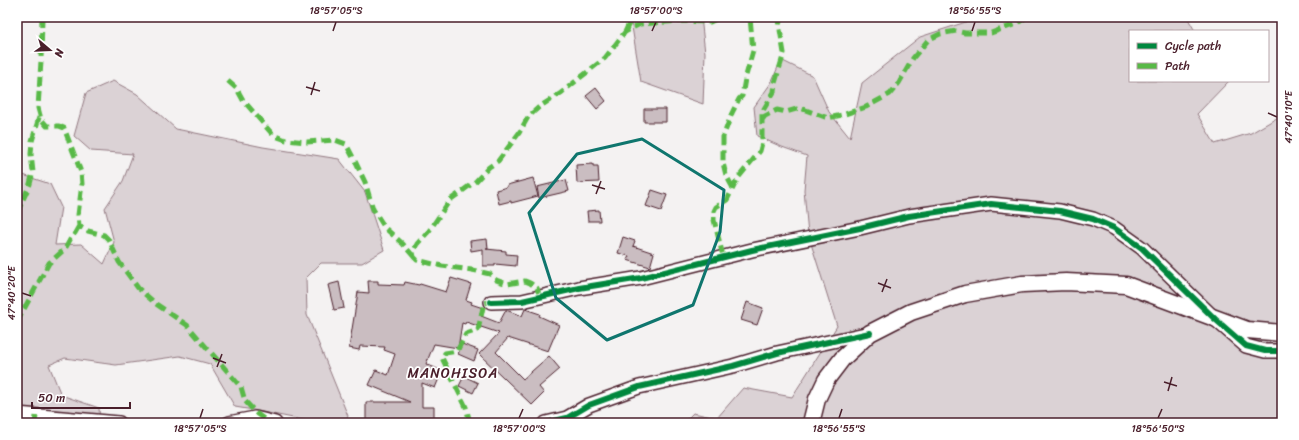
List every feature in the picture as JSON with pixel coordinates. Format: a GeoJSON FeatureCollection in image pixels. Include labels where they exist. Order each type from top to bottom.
{"type":"FeatureCollection","features":[{"type":"Feature","properties":{"kind":"street"},"geometry":{"type":"LineString","coordinates":[[491,302],[522,301],[579,288],[641,278],[752,250],[860,228],[909,216],[991,204],[1060,211],[1093,219],[1114,228],[1142,248],[1215,319],[1246,346],[1265,351],[1282,351]]}},
{"type":"Feature","properties":{"kind":"street"},"geometry":{"type":"LineString","coordinates":[[546,423],[569,420],[589,405],[639,387],[733,366],[777,353],[870,333],[911,312],[965,294],[1022,284],[1066,282],[1126,285],[1247,330],[1282,333]]}},
{"type":"Feature","properties":{"kind":"street"},"geometry":{"type":"LineString","coordinates":[[811,423],[817,399],[826,380],[842,359],[870,333]]}},
{"type":"Feature","properties":{"kind":"street"},"geometry":{"type":"LineString","coordinates":[[17,414],[119,423]]}},
{"type":"Feature","properties":{"kind":"street"},"geometry":{"type":"LineString","coordinates":[[229,423],[255,418],[275,423]]}},
{"type":"Feature","properties":{"kind":"highlighted area"},"geometry":{"type":"Polygon","coordinates":[[[642,139],[724,190],[720,232],[693,305],[607,340],[556,298],[529,213],[577,154],[642,139]]]}},
{"type":"Feature","properties":{"kind":"shaded area"},"geometry":{"type":"Polygon","coordinates":[[[628,17],[701,17],[705,53],[703,104],[641,82],[632,27],[628,17]]]}},
{"type":"Feature","properties":{"kind":"shaded area"},"geometry":{"type":"Polygon","coordinates":[[[987,17],[1187,17],[1194,30],[1129,30],[1129,82],[1228,82],[1197,114],[1215,144],[1251,133],[1282,115],[1282,423],[683,423],[693,413],[717,418],[743,388],[792,397],[837,326],[808,234],[804,190],[807,156],[757,136],[754,107],[771,83],[781,60],[813,76],[829,112],[850,138],[862,83],[920,37],[975,19],[987,17]]]}},
{"type":"Feature","properties":{"kind":"shaded area"},"geometry":{"type":"Polygon","coordinates":[[[113,81],[137,94],[176,129],[263,147],[339,159],[365,192],[384,250],[362,263],[321,263],[306,278],[307,315],[348,416],[345,423],[318,423],[235,407],[210,364],[180,356],[116,365],[65,358],[49,365],[61,395],[99,408],[100,423],[17,423],[17,173],[50,184],[61,207],[55,245],[81,244],[104,264],[114,242],[105,208],[123,181],[133,154],[91,151],[74,136],[86,93],[113,81]]]}},
{"type":"Feature","properties":{"kind":"building"},"geometry":{"type":"Polygon","coordinates":[[[596,88],[606,101],[597,109],[586,96],[596,88]]]}},
{"type":"Feature","properties":{"kind":"building"},"geometry":{"type":"Polygon","coordinates":[[[644,109],[666,109],[666,122],[644,122],[644,109]]]}},
{"type":"Feature","properties":{"kind":"building"},"geometry":{"type":"Polygon","coordinates":[[[593,164],[593,166],[598,166],[599,182],[577,183],[576,165],[593,164]]]}},
{"type":"Feature","properties":{"kind":"building"},"geometry":{"type":"Polygon","coordinates":[[[533,178],[538,196],[511,203],[511,201],[499,204],[496,190],[507,187],[507,185],[533,178]]]}},
{"type":"Feature","properties":{"kind":"building"},"geometry":{"type":"Polygon","coordinates":[[[566,180],[569,191],[539,198],[537,187],[566,180]]]}},
{"type":"Feature","properties":{"kind":"building"},"geometry":{"type":"Polygon","coordinates":[[[652,190],[667,195],[661,211],[646,206],[652,190]]]}},
{"type":"Feature","properties":{"kind":"building"},"geometry":{"type":"Polygon","coordinates":[[[599,210],[600,221],[588,221],[587,211],[599,210]]]}},
{"type":"Feature","properties":{"kind":"building"},"geometry":{"type":"Polygon","coordinates":[[[623,237],[635,241],[633,246],[654,253],[650,267],[627,260],[629,256],[618,253],[623,237]]]}},
{"type":"Feature","properties":{"kind":"building"},"geometry":{"type":"Polygon","coordinates":[[[487,239],[488,249],[486,249],[506,251],[506,254],[517,255],[516,266],[495,264],[495,266],[483,266],[483,249],[471,251],[470,241],[487,239]]]}},
{"type":"Feature","properties":{"kind":"building"},"geometry":{"type":"Polygon","coordinates":[[[451,278],[471,284],[466,300],[472,302],[471,304],[483,308],[481,316],[499,323],[506,310],[522,316],[525,309],[540,314],[539,316],[559,325],[548,351],[508,338],[496,352],[523,379],[549,356],[560,369],[539,387],[544,393],[532,405],[479,354],[499,333],[466,322],[465,324],[462,323],[458,348],[434,344],[426,364],[442,371],[435,388],[422,383],[422,407],[434,407],[434,418],[422,418],[422,423],[366,423],[366,402],[410,402],[369,385],[376,370],[388,375],[395,354],[384,350],[385,347],[360,346],[359,350],[349,348],[358,292],[369,293],[368,281],[378,281],[378,284],[404,285],[405,282],[420,284],[446,292],[451,278]]]}},
{"type":"Feature","properties":{"kind":"building"},"geometry":{"type":"Polygon","coordinates":[[[339,282],[344,308],[334,310],[328,285],[339,282]]]}},
{"type":"Feature","properties":{"kind":"building"},"geometry":{"type":"Polygon","coordinates":[[[747,302],[763,308],[757,325],[741,320],[747,302]]]}},
{"type":"Feature","properties":{"kind":"building"},"geometry":{"type":"Polygon","coordinates":[[[462,344],[478,350],[474,361],[458,354],[462,344]]]}},
{"type":"Feature","properties":{"kind":"building"},"geometry":{"type":"Polygon","coordinates":[[[464,376],[478,383],[473,393],[459,386],[464,376]]]}},
{"type":"Feature","properties":{"kind":"marked path"},"geometry":{"type":"LineString","coordinates":[[42,17],[38,108],[41,119],[47,126],[59,126],[64,128],[81,172],[82,184],[78,215],[79,226],[88,231],[104,235],[109,240],[119,262],[138,288],[156,304],[187,325],[241,387],[245,401],[257,414],[268,422]]}},
{"type":"Feature","properties":{"kind":"marked path"},"geometry":{"type":"LineString","coordinates":[[625,32],[632,17]]}},
{"type":"Feature","properties":{"kind":"marked path"},"geometry":{"type":"LineString","coordinates":[[540,297],[537,288],[525,281],[507,284],[496,280],[490,274],[417,260],[414,257],[413,252],[417,244],[429,231],[450,200],[476,181],[489,167],[498,161],[519,133],[528,117],[539,107],[561,93],[605,58],[625,32],[640,24],[681,21],[710,22],[721,17]]}},
{"type":"Feature","properties":{"kind":"marked path"},"geometry":{"type":"LineString","coordinates":[[733,188],[726,175],[723,163],[723,137],[732,113],[742,96],[753,51],[750,17]]}},
{"type":"Feature","properties":{"kind":"marked path"},"geometry":{"type":"LineString","coordinates":[[723,256],[714,220],[714,211],[716,207],[727,200],[738,178],[760,151],[762,143],[762,112],[774,92],[775,83],[784,53],[779,24],[782,17]]}},
{"type":"Feature","properties":{"kind":"marked path"},"geometry":{"type":"LineString","coordinates":[[762,120],[765,116],[777,110],[786,112],[800,108],[828,118],[866,107],[890,94],[899,83],[913,58],[928,40],[940,34],[956,31],[965,33],[991,33],[1016,24],[1027,17]]}},
{"type":"Feature","properties":{"kind":"marked path"},"geometry":{"type":"LineString","coordinates":[[228,81],[237,89],[243,100],[273,135],[286,140],[307,142],[335,140],[346,144],[365,182],[373,209],[385,228],[403,244],[414,257]]}},
{"type":"Feature","properties":{"kind":"marked path"},"geometry":{"type":"LineString","coordinates":[[17,213],[30,184],[33,172],[31,154],[32,141],[40,114]]}},
{"type":"Feature","properties":{"kind":"marked path"},"geometry":{"type":"LineString","coordinates":[[17,322],[49,263],[65,249],[79,226]]}},
{"type":"Feature","properties":{"kind":"marked path"},"geometry":{"type":"LineString","coordinates":[[470,423],[466,407],[442,358],[445,353],[457,351],[466,334],[478,330],[484,303],[491,302]]}},
{"type":"Feature","properties":{"kind":"marked path"},"geometry":{"type":"LineString","coordinates":[[35,423],[36,416]]}},
{"type":"Feature","properties":{"kind":"cycle path"},"geometry":{"type":"LineString","coordinates":[[491,302],[522,301],[579,288],[641,278],[752,250],[860,228],[909,216],[991,204],[1060,211],[1093,219],[1114,228],[1142,248],[1215,319],[1246,346],[1265,351],[1282,351]]}},
{"type":"Feature","properties":{"kind":"cycle path"},"geometry":{"type":"LineString","coordinates":[[546,423],[567,418],[589,405],[639,387],[733,366],[777,353],[870,333]]}},
{"type":"Feature","properties":{"kind":"district","name":"MANOHISOA"},"geometry":{"type":"Point","coordinates":[453,373]}}]}
